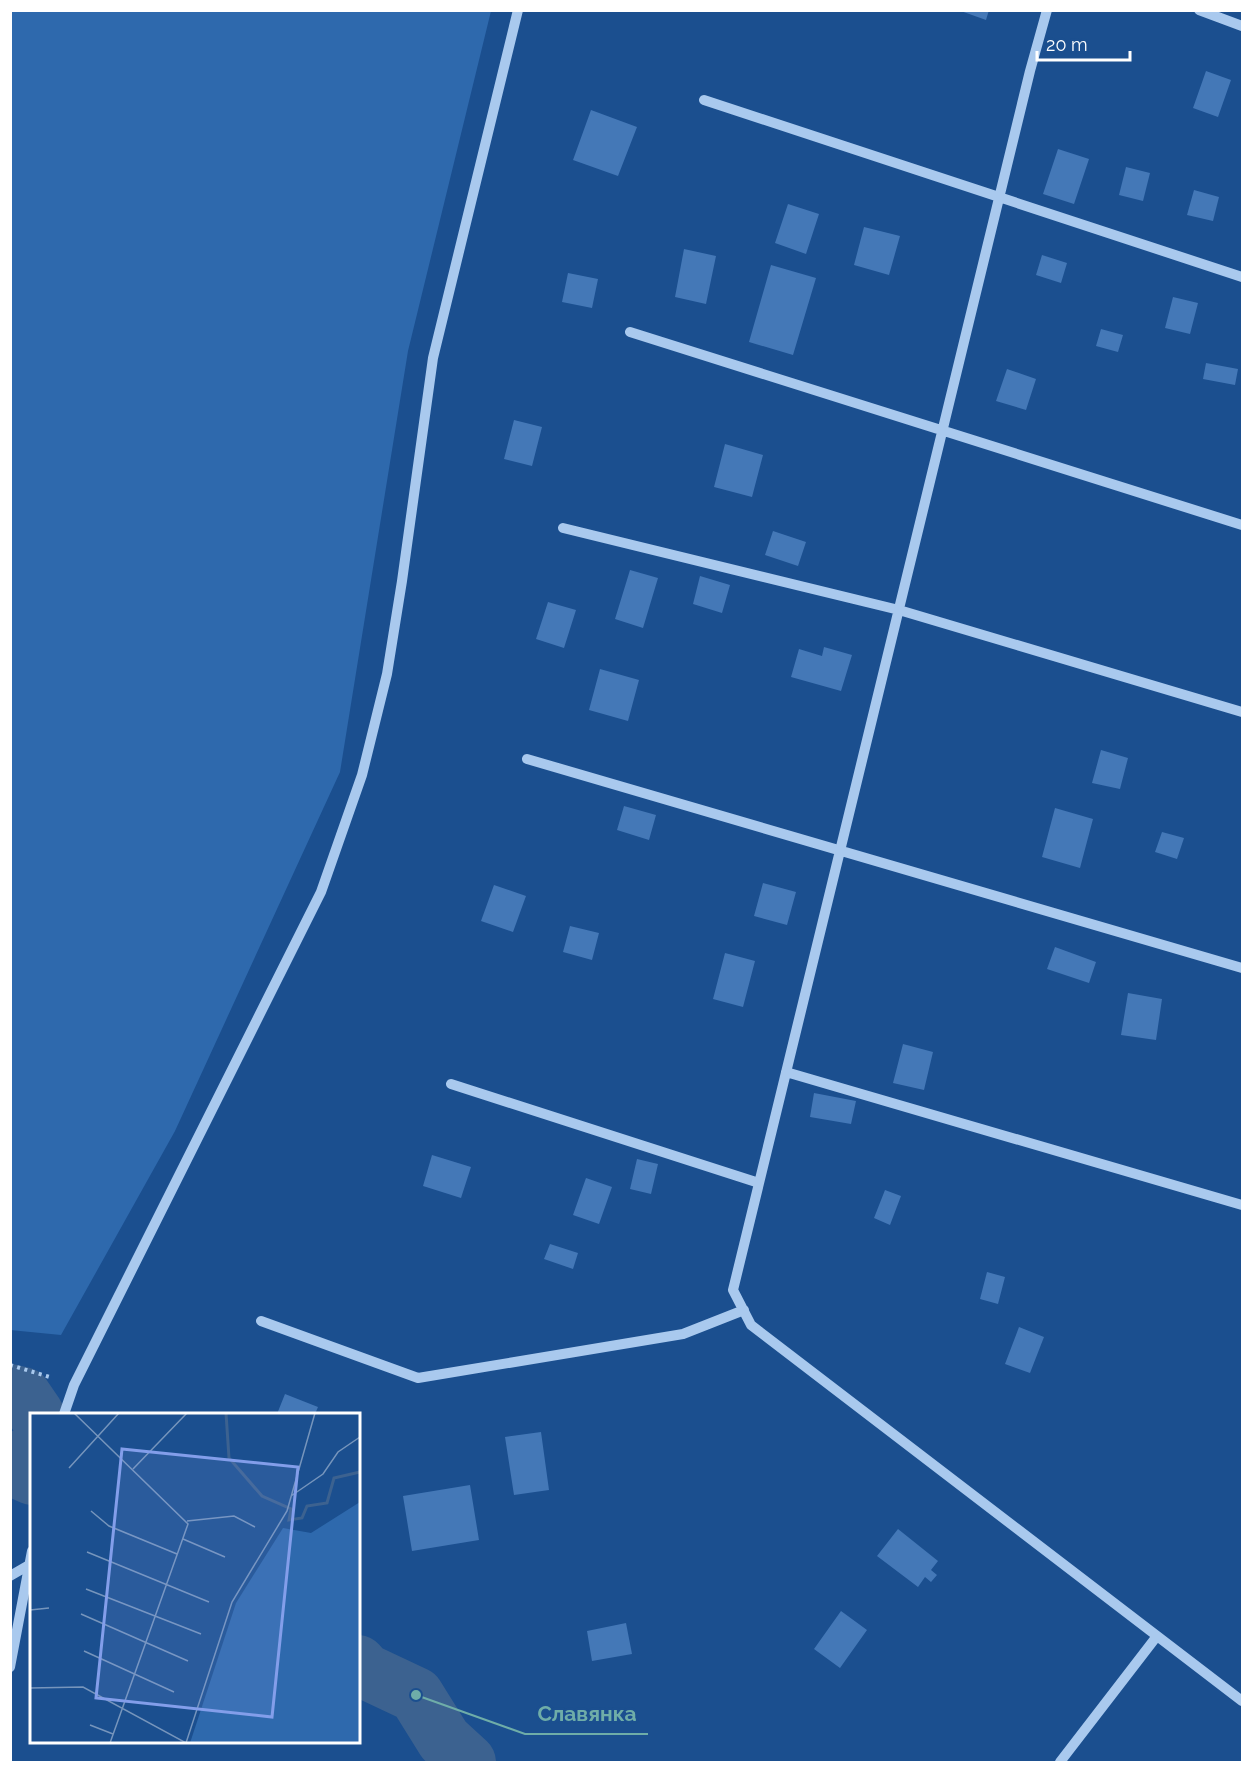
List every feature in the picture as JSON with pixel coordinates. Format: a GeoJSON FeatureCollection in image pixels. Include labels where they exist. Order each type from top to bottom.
{"type":"FeatureCollection","features":[{"type":"Feature","properties":{"kind":"street"},"geometry":{"type":"LineString","coordinates":[[64,1413],[74,1385],[321,892],[362,775],[387,674],[433,358],[518,10]]}},
{"type":"Feature","properties":{"kind":"street"},"geometry":{"type":"LineString","coordinates":[[1047,10],[1030,71],[733,1290],[751,1325],[1242,1701]]}},
{"type":"Feature","properties":{"kind":"street"},"geometry":{"type":"LineString","coordinates":[[1199,10],[1242,26]]}},
{"type":"Feature","properties":{"kind":"street"},"geometry":{"type":"LineString","coordinates":[[704,100],[1242,277]]}},
{"type":"Feature","properties":{"kind":"street"},"geometry":{"type":"LineString","coordinates":[[630,332],[1242,525]]}},
{"type":"Feature","properties":{"kind":"street"},"geometry":{"type":"LineString","coordinates":[[563,528],[899,610],[1242,712]]}},
{"type":"Feature","properties":{"kind":"street"},"geometry":{"type":"LineString","coordinates":[[527,759],[1242,968]]}},
{"type":"Feature","properties":{"kind":"street"},"geometry":{"type":"LineString","coordinates":[[786,1072],[1242,1205]]}},
{"type":"Feature","properties":{"kind":"street"},"geometry":{"type":"LineString","coordinates":[[451,1084],[759,1183]]}},
{"type":"Feature","properties":{"kind":"street"},"geometry":{"type":"LineString","coordinates":[[261,1321],[418,1378],[683,1334],[744,1310]]}},
{"type":"Feature","properties":{"kind":"street"},"geometry":{"type":"LineString","coordinates":[[10,1667],[30,1560]]}},
{"type":"Feature","properties":{"kind":"street"},"geometry":{"type":"LineString","coordinates":[[10,1576],[29,1565]]}},
{"type":"Feature","properties":{"kind":"street"},"geometry":{"type":"LineString","coordinates":[[1060,1762],[1157,1636]]}},
{"type":"Feature","properties":{"kind":"path"},"geometry":{"type":"LineString","coordinates":[[10,1365],[74,1385]]}},
{"type":"Feature","properties":{"kind":"shaded area"},"geometry":{"type":"Polygon","coordinates":[[[10,11],[491,11],[408,351],[340,772],[175,1131],[61,1335],[10,1330],[10,11]]]}},
{"type":"Feature","properties":{"kind":"building"},"geometry":{"type":"Polygon","coordinates":[[[958,10],[989,10],[986,20],[958,10]]]}},
{"type":"Feature","properties":{"kind":"building"},"geometry":{"type":"Polygon","coordinates":[[[1206,71],[1231,80],[1218,117],[1193,108],[1206,71]]]}},
{"type":"Feature","properties":{"kind":"building"},"geometry":{"type":"Polygon","coordinates":[[[591,110],[637,127],[618,176],[573,160],[591,110]]]}},
{"type":"Feature","properties":{"kind":"building"},"geometry":{"type":"Polygon","coordinates":[[[1058,149],[1089,159],[1074,204],[1043,194],[1058,149]]]}},
{"type":"Feature","properties":{"kind":"building"},"geometry":{"type":"Polygon","coordinates":[[[1126,167],[1150,173],[1143,201],[1119,195],[1126,167]]]}},
{"type":"Feature","properties":{"kind":"building"},"geometry":{"type":"Polygon","coordinates":[[[1194,190],[1219,197],[1213,221],[1187,215],[1194,190]]]}},
{"type":"Feature","properties":{"kind":"building"},"geometry":{"type":"Polygon","coordinates":[[[788,204],[819,214],[806,254],[775,243],[788,204]]]}},
{"type":"Feature","properties":{"kind":"building"},"geometry":{"type":"Polygon","coordinates":[[[864,227],[900,236],[889,275],[854,265],[864,227]]]}},
{"type":"Feature","properties":{"kind":"building"},"geometry":{"type":"Polygon","coordinates":[[[684,249],[716,256],[706,304],[675,297],[684,249]]]}},
{"type":"Feature","properties":{"kind":"building"},"geometry":{"type":"Polygon","coordinates":[[[1042,255],[1067,263],[1061,283],[1036,275],[1042,255]]]}},
{"type":"Feature","properties":{"kind":"building"},"geometry":{"type":"Polygon","coordinates":[[[771,265],[816,278],[793,355],[749,342],[771,265]]]}},
{"type":"Feature","properties":{"kind":"building"},"geometry":{"type":"Polygon","coordinates":[[[568,273],[598,279],[592,308],[562,302],[568,273]]]}},
{"type":"Feature","properties":{"kind":"building"},"geometry":{"type":"Polygon","coordinates":[[[1173,297],[1198,303],[1190,334],[1165,328],[1173,297]]]}},
{"type":"Feature","properties":{"kind":"building"},"geometry":{"type":"Polygon","coordinates":[[[1101,329],[1123,335],[1118,352],[1096,346],[1101,329]]]}},
{"type":"Feature","properties":{"kind":"building"},"geometry":{"type":"Polygon","coordinates":[[[1206,363],[1238,369],[1235,385],[1203,379],[1206,363]]]}},
{"type":"Feature","properties":{"kind":"building"},"geometry":{"type":"Polygon","coordinates":[[[1007,369],[1036,379],[1026,410],[996,401],[1007,369]]]}},
{"type":"Feature","properties":{"kind":"building"},"geometry":{"type":"Polygon","coordinates":[[[514,420],[542,427],[532,466],[504,459],[514,420]]]}},
{"type":"Feature","properties":{"kind":"building"},"geometry":{"type":"Polygon","coordinates":[[[725,444],[763,455],[752,497],[714,487],[725,444]]]}},
{"type":"Feature","properties":{"kind":"building"},"geometry":{"type":"Polygon","coordinates":[[[773,531],[806,542],[798,566],[765,555],[773,531]]]}},
{"type":"Feature","properties":{"kind":"building"},"geometry":{"type":"Polygon","coordinates":[[[630,570],[658,578],[643,628],[615,619],[630,570]]]}},
{"type":"Feature","properties":{"kind":"building"},"geometry":{"type":"Polygon","coordinates":[[[700,576],[730,585],[722,613],[693,604],[700,576]]]}},
{"type":"Feature","properties":{"kind":"building"},"geometry":{"type":"Polygon","coordinates":[[[548,602],[576,610],[564,648],[536,639],[548,602]]]}},
{"type":"Feature","properties":{"kind":"building"},"geometry":{"type":"Polygon","coordinates":[[[824,647],[852,655],[841,691],[791,677],[799,649],[822,656],[824,647]]]}},
{"type":"Feature","properties":{"kind":"building"},"geometry":{"type":"Polygon","coordinates":[[[600,669],[639,680],[628,721],[589,710],[600,669]]]}},
{"type":"Feature","properties":{"kind":"building"},"geometry":{"type":"Polygon","coordinates":[[[1101,750],[1128,758],[1120,789],[1092,783],[1101,750]]]}},
{"type":"Feature","properties":{"kind":"building"},"geometry":{"type":"Polygon","coordinates":[[[624,806],[656,815],[649,840],[617,830],[624,806]]]}},
{"type":"Feature","properties":{"kind":"building"},"geometry":{"type":"Polygon","coordinates":[[[1055,808],[1093,819],[1080,868],[1042,857],[1055,808]]]}},
{"type":"Feature","properties":{"kind":"building"},"geometry":{"type":"Polygon","coordinates":[[[1162,832],[1184,838],[1177,859],[1155,852],[1162,832]]]}},
{"type":"Feature","properties":{"kind":"building"},"geometry":{"type":"Polygon","coordinates":[[[763,883],[796,892],[787,925],[754,916],[763,883]]]}},
{"type":"Feature","properties":{"kind":"building"},"geometry":{"type":"Polygon","coordinates":[[[494,885],[526,896],[513,932],[481,921],[494,885]]]}},
{"type":"Feature","properties":{"kind":"building"},"geometry":{"type":"Polygon","coordinates":[[[570,926],[599,933],[592,960],[563,952],[570,926]]]}},
{"type":"Feature","properties":{"kind":"building"},"geometry":{"type":"Polygon","coordinates":[[[1055,947],[1096,962],[1089,983],[1047,969],[1055,947]]]}},
{"type":"Feature","properties":{"kind":"building"},"geometry":{"type":"Polygon","coordinates":[[[725,953],[755,961],[743,1007],[713,999],[725,953]]]}},
{"type":"Feature","properties":{"kind":"building"},"geometry":{"type":"Polygon","coordinates":[[[1128,993],[1162,999],[1156,1040],[1121,1035],[1128,993]]]}},
{"type":"Feature","properties":{"kind":"building"},"geometry":{"type":"Polygon","coordinates":[[[903,1044],[933,1052],[924,1090],[893,1083],[903,1044]]]}},
{"type":"Feature","properties":{"kind":"building"},"geometry":{"type":"Polygon","coordinates":[[[814,1093],[856,1101],[851,1124],[810,1117],[814,1093]]]}},
{"type":"Feature","properties":{"kind":"building"},"geometry":{"type":"Polygon","coordinates":[[[432,1155],[471,1167],[461,1198],[423,1186],[432,1155]]]}},
{"type":"Feature","properties":{"kind":"building"},"geometry":{"type":"Polygon","coordinates":[[[637,1159],[658,1164],[651,1194],[630,1189],[637,1159]]]}},
{"type":"Feature","properties":{"kind":"building"},"geometry":{"type":"Polygon","coordinates":[[[586,1178],[612,1187],[599,1224],[573,1215],[586,1178]]]}},
{"type":"Feature","properties":{"kind":"building"},"geometry":{"type":"Polygon","coordinates":[[[885,1190],[901,1196],[890,1225],[874,1218],[885,1190]]]}},
{"type":"Feature","properties":{"kind":"building"},"geometry":{"type":"Polygon","coordinates":[[[550,1244],[578,1253],[573,1269],[544,1259],[550,1244]]]}},
{"type":"Feature","properties":{"kind":"building"},"geometry":{"type":"Polygon","coordinates":[[[987,1272],[1005,1277],[998,1304],[980,1299],[987,1272]]]}},
{"type":"Feature","properties":{"kind":"building"},"geometry":{"type":"Polygon","coordinates":[[[1019,1327],[1044,1337],[1030,1373],[1005,1364],[1019,1327]]]}},
{"type":"Feature","properties":{"kind":"building"},"geometry":{"type":"Polygon","coordinates":[[[285,1394],[318,1407],[315,1413],[277,1413],[285,1394]]]}},
{"type":"Feature","properties":{"kind":"building"},"geometry":{"type":"Polygon","coordinates":[[[541,1432],[549,1490],[514,1495],[505,1437],[541,1432]]]}},
{"type":"Feature","properties":{"kind":"building"},"geometry":{"type":"Polygon","coordinates":[[[470,1485],[479,1540],[412,1551],[403,1496],[470,1485]]]}},
{"type":"Feature","properties":{"kind":"building"},"geometry":{"type":"Polygon","coordinates":[[[898,1529],[938,1561],[931,1570],[937,1575],[931,1582],[925,1577],[918,1587],[877,1556],[898,1529]]]}},
{"type":"Feature","properties":{"kind":"building"},"geometry":{"type":"Polygon","coordinates":[[[841,1611],[867,1630],[840,1668],[814,1649],[841,1611]]]}},
{"type":"Feature","properties":{"kind":"building"},"geometry":{"type":"Polygon","coordinates":[[[626,1623],[632,1654],[592,1661],[587,1631],[626,1623]]]}},
{"type":"Feature","properties":{"kind":"waterway"},"geometry":{"type":"LineString","coordinates":[[10,1392],[23,1395],[35,1413]]}},
{"type":"Feature","properties":{"kind":"waterway"},"geometry":{"type":"LineString","coordinates":[[30,1456],[23,1473],[30,1476]]}},
{"type":"Feature","properties":{"kind":"waterway"},"geometry":{"type":"LineString","coordinates":[[360,1665],[365,1671],[416,1695],[444,1740],[468,1762]]}},
{"type":"Feature","properties":{"kind":"place","name":"Славянка"},"geometry":{"type":"Point","coordinates":[416,1695]}}]}
